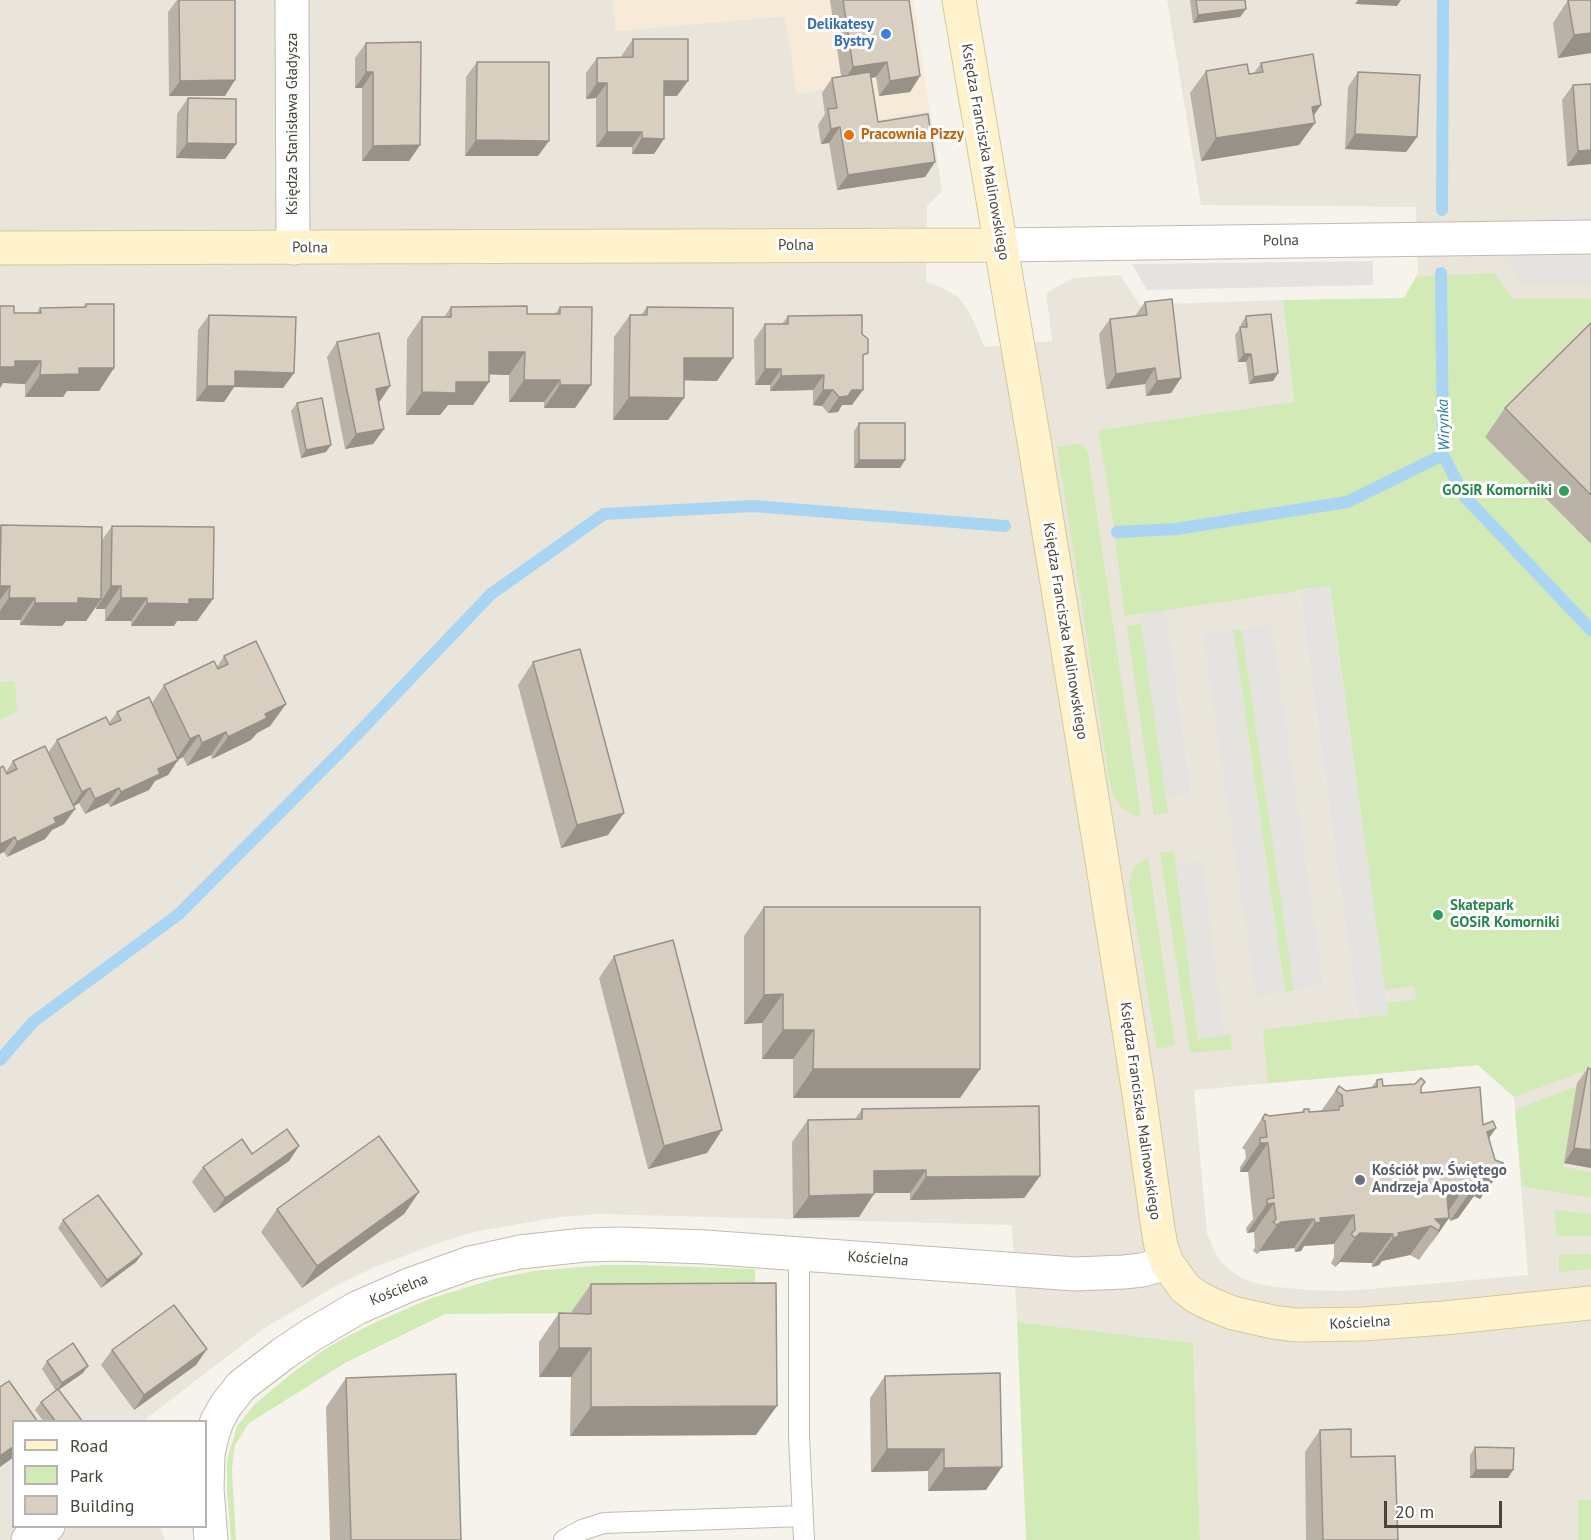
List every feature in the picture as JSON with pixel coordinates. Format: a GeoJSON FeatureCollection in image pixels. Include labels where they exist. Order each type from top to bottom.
{"type":"FeatureCollection","features":[{"type":"Feature","properties":{"kind":"street","name":"Księdza Stanisława Gładysza"},"geometry":{"type":"LineString","coordinates":[[292,0],[293,248]]}},
{"type":"Feature","properties":{"kind":"street","name":"Księdza Franciszka Malinowskiego"},"geometry":{"type":"LineString","coordinates":[[959,0],[1099,841],[1158,1229],[1167,1263]]}},
{"type":"Feature","properties":{"kind":"street","name":"Polna"},"geometry":{"type":"LineString","coordinates":[[0,248],[1001,245],[1591,237]]}},
{"type":"Feature","properties":{"kind":"street","name":"Kościelna"},"geometry":{"type":"LineString","coordinates":[[211,1540],[207,1490],[209,1436],[226,1405],[242,1386],[302,1341],[381,1296],[470,1263],[495,1257],[551,1248],[621,1244],[705,1247],[1075,1274],[1142,1270],[1167,1263],[1185,1288],[1213,1305],[1233,1313],[1273,1322],[1296,1324],[1362,1324],[1444,1318],[1591,1302]]}},
{"type":"Feature","properties":{"kind":"street"},"geometry":{"type":"LineString","coordinates":[[28,1540],[46,1528]]}},
{"type":"Feature","properties":{"kind":"lane"},"geometry":{"type":"LineString","coordinates":[[799,1254],[799,1437],[804,1540]]}},
{"type":"Feature","properties":{"kind":"lane"},"geometry":{"type":"LineString","coordinates":[[564,1540],[582,1530],[604,1524],[803,1516]]}},
{"type":"Feature","properties":{"kind":"shaded area"},"geometry":{"type":"Polygon","coordinates":[[[0,0],[614,0],[616,31],[786,16],[866,83],[872,120],[930,111],[942,191],[927,206],[926,281],[958,297],[968,310],[984,347],[1052,341],[1046,293],[1073,278],[1120,275],[1140,305],[1283,300],[1294,403],[1098,430],[1113,513],[1305,500],[1418,273],[1416,207],[1201,205],[1167,0],[1591,0],[1591,1540],[1200,1540],[1193,1343],[1017,1322],[1012,1225],[599,1214],[559,1217],[474,1232],[375,1267],[339,1284],[263,1329],[144,1420],[12,1420],[12,1528],[160,1528],[165,1540],[0,1540],[0,0]],[[1329,586],[1299,590],[1358,1018],[1389,1014],[1329,586]],[[1166,611],[1167,797],[1192,792],[1166,611]],[[1272,626],[1242,630],[1295,990],[1324,986],[1272,626]],[[1233,631],[1203,636],[1285,992],[1233,631]],[[1394,844],[1417,1005],[1482,996],[1394,844]],[[1202,860],[1176,863],[1198,1039],[1202,860]],[[1478,1065],[1194,1090],[1207,1234],[1218,1258],[1228,1269],[1242,1278],[1258,1284],[1277,1287],[1338,1291],[1528,1275],[1514,1097],[1478,1065]]]}},
{"type":"Feature","properties":{"kind":"shaded area"},"geometry":{"type":"Polygon","coordinates":[[[614,0],[913,0],[930,111],[872,121],[865,83],[797,94],[785,16],[615,31],[614,0]]]}},
{"type":"Feature","properties":{"kind":"shaded area"},"geometry":{"type":"Polygon","coordinates":[[[1504,256],[1591,256],[1591,283],[1522,283],[1504,256]]]}},
{"type":"Feature","properties":{"kind":"shaded area"},"geometry":{"type":"Polygon","coordinates":[[[1373,261],[1373,285],[1147,290],[1132,264],[1373,261]]]}},
{"type":"Feature","properties":{"kind":"shaded area"},"geometry":{"type":"Polygon","coordinates":[[[1329,586],[1389,1014],[1358,1018],[1299,589],[1329,586]]]}},
{"type":"Feature","properties":{"kind":"shaded area"},"geometry":{"type":"Polygon","coordinates":[[[1166,610],[1192,793],[1166,797],[1140,614],[1166,610]]]}},
{"type":"Feature","properties":{"kind":"shaded area"},"geometry":{"type":"Polygon","coordinates":[[[1272,625],[1324,986],[1294,990],[1242,630],[1272,625]]]}},
{"type":"Feature","properties":{"kind":"shaded area"},"geometry":{"type":"Polygon","coordinates":[[[1233,630],[1285,992],[1256,996],[1203,635],[1233,630]]]}},
{"type":"Feature","properties":{"kind":"shaded area"},"geometry":{"type":"Polygon","coordinates":[[[1202,860],[1224,1036],[1198,1039],[1176,863],[1202,860]]]}},
{"type":"Feature","properties":{"kind":"green space"},"geometry":{"type":"Polygon","coordinates":[[[1494,273],[1513,299],[1591,299],[1591,344],[1485,437],[1591,545],[1591,1074],[1579,1073],[1514,1097],[1478,1065],[1268,1083],[1263,1030],[1388,1014],[1387,1003],[1416,999],[1414,986],[1385,990],[1330,586],[1125,616],[1112,513],[1098,430],[1294,402],[1283,300],[1404,298],[1416,277],[1494,273]]]}},
{"type":"Feature","properties":{"kind":"green space"},"geometry":{"type":"Polygon","coordinates":[[[1082,445],[1088,453],[1141,816],[1135,816],[1122,808],[1113,794],[1110,783],[1057,447],[1082,445]]]}},
{"type":"Feature","properties":{"kind":"green space"},"geometry":{"type":"Polygon","coordinates":[[[1141,623],[1168,813],[1154,815],[1127,626],[1141,623]]]}},
{"type":"Feature","properties":{"kind":"green space"},"geometry":{"type":"Polygon","coordinates":[[[1233,630],[1242,630],[1294,990],[1285,992],[1233,630]]]}},
{"type":"Feature","properties":{"kind":"green space"},"geometry":{"type":"Polygon","coordinates":[[[15,681],[17,712],[0,720],[0,682],[15,681]]]}},
{"type":"Feature","properties":{"kind":"green space"},"geometry":{"type":"Polygon","coordinates":[[[1174,851],[1198,1039],[1230,1034],[1232,1049],[1190,1053],[1160,853],[1174,851]]]}},
{"type":"Feature","properties":{"kind":"green space"},"geometry":{"type":"Polygon","coordinates":[[[1148,858],[1175,1045],[1157,1049],[1129,883],[1133,869],[1148,858]]]}},
{"type":"Feature","properties":{"kind":"green space"},"geometry":{"type":"Polygon","coordinates":[[[1577,1086],[1563,1167],[1591,1172],[1591,1198],[1522,1186],[1515,1110],[1577,1086]]]}},
{"type":"Feature","properties":{"kind":"green space"},"geometry":{"type":"Polygon","coordinates":[[[1555,1210],[1591,1214],[1591,1236],[1556,1236],[1555,1210]]]}},
{"type":"Feature","properties":{"kind":"green space"},"geometry":{"type":"Polygon","coordinates":[[[1591,1254],[1591,1269],[1559,1272],[1559,1255],[1591,1254]]]}},
{"type":"Feature","properties":{"kind":"green space"},"geometry":{"type":"Polygon","coordinates":[[[605,1265],[755,1269],[756,1312],[445,1314],[345,1363],[249,1423],[235,1445],[233,1458],[236,1540],[231,1540],[227,1460],[237,1426],[256,1403],[295,1371],[350,1335],[432,1298],[498,1278],[534,1271],[605,1265]]]}},
{"type":"Feature","properties":{"kind":"green space"},"geometry":{"type":"Polygon","coordinates":[[[1017,1322],[1193,1343],[1200,1540],[1026,1540],[1017,1322]]]}},
{"type":"Feature","properties":{"kind":"green space"},"geometry":{"type":"Polygon","coordinates":[[[1578,1500],[1591,1500],[1591,1540],[1578,1540],[1578,1500]]]}},
{"type":"Feature","properties":{"kind":"building"},"geometry":{"type":"Polygon","coordinates":[[[179,0],[235,0],[235,80],[180,81],[179,0]]]}},
{"type":"Feature","properties":{"kind":"building"},"geometry":{"type":"Polygon","coordinates":[[[843,0],[909,0],[920,76],[890,81],[887,62],[853,67],[843,0]]]}},
{"type":"Feature","properties":{"kind":"building"},"geometry":{"type":"Polygon","coordinates":[[[1196,0],[1245,0],[1246,9],[1198,15],[1196,0]]]}},
{"type":"Feature","properties":{"kind":"building"},"geometry":{"type":"Polygon","coordinates":[[[1568,0],[1591,0],[1591,33],[1574,35],[1568,0]]]}},
{"type":"Feature","properties":{"kind":"building"},"geometry":{"type":"Polygon","coordinates":[[[633,39],[688,39],[688,81],[664,81],[664,139],[642,138],[642,132],[607,132],[607,83],[597,83],[597,58],[633,57],[633,39]]]}},
{"type":"Feature","properties":{"kind":"building"},"geometry":{"type":"Polygon","coordinates":[[[421,42],[420,145],[373,146],[373,72],[366,72],[366,43],[421,42]]]}},
{"type":"Feature","properties":{"kind":"building"},"geometry":{"type":"Polygon","coordinates":[[[1313,54],[1321,105],[1312,107],[1315,123],[1216,138],[1206,71],[1247,64],[1249,74],[1263,72],[1261,63],[1313,54]]]}},
{"type":"Feature","properties":{"kind":"building"},"geometry":{"type":"Polygon","coordinates":[[[477,62],[549,62],[549,141],[476,140],[477,62]]]}},
{"type":"Feature","properties":{"kind":"building"},"geometry":{"type":"Polygon","coordinates":[[[870,72],[878,122],[928,114],[935,162],[848,175],[840,127],[831,129],[828,109],[837,108],[832,78],[870,72]]]}},
{"type":"Feature","properties":{"kind":"building"},"geometry":{"type":"Polygon","coordinates":[[[1358,72],[1420,75],[1417,137],[1355,134],[1358,72]]]}},
{"type":"Feature","properties":{"kind":"building"},"geometry":{"type":"Polygon","coordinates":[[[1591,84],[1591,150],[1578,151],[1573,85],[1591,84]]]}},
{"type":"Feature","properties":{"kind":"building"},"geometry":{"type":"Polygon","coordinates":[[[188,98],[236,99],[236,144],[187,143],[188,98]]]}},
{"type":"Feature","properties":{"kind":"building"},"geometry":{"type":"Polygon","coordinates":[[[1172,299],[1181,378],[1157,381],[1155,368],[1116,374],[1110,319],[1147,315],[1145,302],[1172,299]]]}},
{"type":"Feature","properties":{"kind":"building"},"geometry":{"type":"Polygon","coordinates":[[[86,304],[114,304],[114,368],[79,368],[79,374],[40,375],[41,361],[15,361],[15,367],[0,367],[0,306],[14,306],[14,313],[41,313],[40,308],[86,307],[86,304]]]}},
{"type":"Feature","properties":{"kind":"building"},"geometry":{"type":"Polygon","coordinates":[[[527,306],[527,314],[560,314],[560,307],[592,307],[591,385],[560,385],[560,380],[524,380],[525,352],[489,352],[489,382],[456,382],[456,393],[422,392],[422,317],[451,317],[451,307],[527,306]]]}},
{"type":"Feature","properties":{"kind":"building"},"geometry":{"type":"Polygon","coordinates":[[[647,307],[733,308],[733,358],[684,358],[684,398],[629,397],[630,315],[647,315],[647,307]]]}},
{"type":"Feature","properties":{"kind":"building"},"geometry":{"type":"Polygon","coordinates":[[[1271,314],[1278,373],[1254,377],[1251,354],[1244,354],[1240,327],[1247,327],[1246,316],[1271,314]]]}},
{"type":"Feature","properties":{"kind":"building"},"geometry":{"type":"Polygon","coordinates":[[[209,315],[296,317],[294,373],[235,371],[235,386],[207,386],[209,315]]]}},
{"type":"Feature","properties":{"kind":"building"},"geometry":{"type":"Polygon","coordinates":[[[862,315],[862,334],[868,339],[868,353],[863,355],[863,390],[852,390],[848,396],[839,397],[833,390],[823,390],[824,375],[781,376],[781,369],[765,369],[765,324],[788,324],[788,316],[862,315]]]}},
{"type":"Feature","properties":{"kind":"building"},"geometry":{"type":"Polygon","coordinates":[[[1591,323],[1591,495],[1505,408],[1591,323]]]}},
{"type":"Feature","properties":{"kind":"building"},"geometry":{"type":"Polygon","coordinates":[[[379,333],[390,386],[376,389],[384,429],[356,434],[337,342],[379,333]]]}},
{"type":"Feature","properties":{"kind":"building"},"geometry":{"type":"Polygon","coordinates":[[[322,398],[331,445],[306,450],[297,403],[322,398]]]}},
{"type":"Feature","properties":{"kind":"building"},"geometry":{"type":"Polygon","coordinates":[[[859,423],[905,423],[905,460],[859,460],[859,423]]]}},
{"type":"Feature","properties":{"kind":"building"},"geometry":{"type":"Polygon","coordinates":[[[1,525],[102,527],[101,599],[78,598],[78,603],[35,603],[35,598],[9,598],[10,586],[0,586],[1,525]]]}},
{"type":"Feature","properties":{"kind":"building"},"geometry":{"type":"Polygon","coordinates":[[[112,526],[214,527],[213,599],[189,599],[189,604],[147,603],[147,598],[121,598],[121,586],[111,586],[112,526]]]}},
{"type":"Feature","properties":{"kind":"building"},"geometry":{"type":"Polygon","coordinates":[[[256,641],[286,704],[265,714],[267,718],[228,737],[226,732],[202,743],[199,735],[190,739],[164,685],[214,661],[218,669],[228,664],[224,656],[256,641]]]}},
{"type":"Feature","properties":{"kind":"building"},"geometry":{"type":"Polygon","coordinates":[[[580,649],[624,813],[577,825],[533,662],[580,649]]]}},
{"type":"Feature","properties":{"kind":"building"},"geometry":{"type":"Polygon","coordinates":[[[149,697],[178,760],[158,769],[160,774],[121,792],[119,788],[95,799],[90,788],[82,792],[57,740],[106,717],[110,725],[121,720],[117,712],[149,697]]]}},
{"type":"Feature","properties":{"kind":"building"},"geometry":{"type":"Polygon","coordinates":[[[45,746],[75,809],[54,818],[56,823],[17,842],[15,837],[0,844],[0,768],[3,766],[7,774],[17,769],[13,761],[45,746]]]}},
{"type":"Feature","properties":{"kind":"building"},"geometry":{"type":"Polygon","coordinates":[[[764,907],[980,907],[980,1069],[813,1069],[814,1030],[783,1030],[783,994],[764,995],[764,907]]]}},
{"type":"Feature","properties":{"kind":"building"},"geometry":{"type":"Polygon","coordinates":[[[673,940],[722,1130],[664,1146],[614,956],[673,940]]]}},
{"type":"Feature","properties":{"kind":"building"},"geometry":{"type":"Polygon","coordinates":[[[1588,1068],[1591,1069],[1591,1150],[1574,1148],[1588,1068]]]}},
{"type":"Feature","properties":{"kind":"building","name":"Kościół pw. Świętego Andrzeja Apostoła"},"geometry":{"type":"Polygon","coordinates":[[[1421,1078],[1425,1082],[1421,1087],[1421,1093],[1480,1087],[1483,1125],[1493,1121],[1496,1128],[1487,1132],[1495,1160],[1503,1163],[1501,1170],[1492,1167],[1475,1181],[1478,1189],[1470,1192],[1467,1184],[1446,1186],[1449,1218],[1435,1219],[1441,1225],[1439,1231],[1431,1226],[1398,1233],[1399,1236],[1393,1238],[1393,1234],[1360,1233],[1355,1238],[1351,1234],[1355,1230],[1354,1215],[1320,1218],[1321,1222],[1315,1223],[1314,1219],[1281,1222],[1277,1225],[1273,1222],[1276,1219],[1274,1203],[1267,1204],[1267,1199],[1274,1198],[1268,1143],[1260,1143],[1260,1138],[1267,1137],[1265,1121],[1262,1119],[1265,1114],[1269,1116],[1304,1112],[1304,1109],[1309,1109],[1309,1112],[1339,1110],[1339,1106],[1343,1106],[1342,1095],[1336,1091],[1339,1086],[1346,1091],[1377,1087],[1377,1080],[1382,1079],[1383,1086],[1415,1084],[1421,1078]]]}},
{"type":"Feature","properties":{"kind":"building"},"geometry":{"type":"Polygon","coordinates":[[[1039,1106],[1040,1176],[926,1177],[926,1170],[874,1171],[874,1194],[809,1196],[808,1120],[862,1119],[862,1109],[1039,1106]]]}},
{"type":"Feature","properties":{"kind":"building"},"geometry":{"type":"Polygon","coordinates":[[[287,1129],[299,1146],[225,1198],[203,1167],[242,1139],[252,1154],[287,1129]]]}},
{"type":"Feature","properties":{"kind":"building"},"geometry":{"type":"Polygon","coordinates":[[[379,1136],[419,1192],[317,1266],[277,1209],[379,1136]]]}},
{"type":"Feature","properties":{"kind":"building"},"geometry":{"type":"Polygon","coordinates":[[[98,1195],[142,1254],[107,1280],[63,1220],[98,1195]]]}},
{"type":"Feature","properties":{"kind":"building"},"geometry":{"type":"Polygon","coordinates":[[[776,1283],[777,1406],[591,1407],[591,1348],[559,1348],[559,1313],[591,1314],[591,1284],[776,1283]]]}},
{"type":"Feature","properties":{"kind":"building"},"geometry":{"type":"Polygon","coordinates":[[[174,1305],[207,1349],[144,1395],[112,1350],[174,1305]]]}},
{"type":"Feature","properties":{"kind":"building"},"geometry":{"type":"Polygon","coordinates":[[[73,1343],[88,1366],[62,1383],[47,1361],[73,1343]]]}},
{"type":"Feature","properties":{"kind":"building"},"geometry":{"type":"Polygon","coordinates":[[[1000,1373],[1002,1467],[944,1468],[944,1449],[887,1449],[885,1376],[1000,1373]]]}},
{"type":"Feature","properties":{"kind":"building"},"geometry":{"type":"Polygon","coordinates":[[[456,1374],[461,1540],[351,1540],[346,1378],[456,1374]]]}},
{"type":"Feature","properties":{"kind":"building"},"geometry":{"type":"Polygon","coordinates":[[[9,1381],[37,1420],[12,1420],[12,1447],[0,1456],[0,1387],[9,1381]]]}},
{"type":"Feature","properties":{"kind":"building"},"geometry":{"type":"Polygon","coordinates":[[[58,1389],[81,1420],[54,1420],[41,1402],[58,1389]]]}},
{"type":"Feature","properties":{"kind":"building"},"geometry":{"type":"Polygon","coordinates":[[[1351,1429],[1351,1457],[1395,1456],[1398,1540],[1323,1540],[1320,1430],[1351,1429]]]}},
{"type":"Feature","properties":{"kind":"building"},"geometry":{"type":"Polygon","coordinates":[[[1475,1447],[1514,1448],[1513,1470],[1476,1470],[1475,1447]]]}},
{"type":"Feature","properties":{"kind":"waterway","name":"Wirynka"},"geometry":{"type":"LineString","coordinates":[[1442,210],[1443,0]]}},
{"type":"Feature","properties":{"kind":"waterway","name":"Wirynka"},"geometry":{"type":"LineString","coordinates":[[1441,273],[1443,455],[1465,497],[1591,630]]}},
{"type":"Feature","properties":{"kind":"waterway"},"geometry":{"type":"LineString","coordinates":[[1117,532],[1176,529],[1347,502],[1443,455]]}},
{"type":"Feature","properties":{"kind":"waterway"},"geometry":{"type":"LineString","coordinates":[[0,1060],[33,1022],[179,914],[346,746],[491,594],[604,514],[753,506],[1005,526]]}},
{"type":"Feature","properties":{"kind":"place","name":"Delikatesy Bystry"},"geometry":{"type":"Point","coordinates":[886,34]}},
{"type":"Feature","properties":{"kind":"place","name":"Pracownia Pizzy"},"geometry":{"type":"Point","coordinates":[849,135]}},
{"type":"Feature","properties":{"kind":"place","name":"GOSiR Komorniki"},"geometry":{"type":"Point","coordinates":[1564,491]}},
{"type":"Feature","properties":{"kind":"place","name":"Skatepark GOSiR Komorniki"},"geometry":{"type":"Point","coordinates":[1438,915]}},
{"type":"Feature","properties":{"kind":"place","name":"Kościół pw. Świętego Andrzeja Apostoła"},"geometry":{"type":"Point","coordinates":[1360,1180]}}]}
